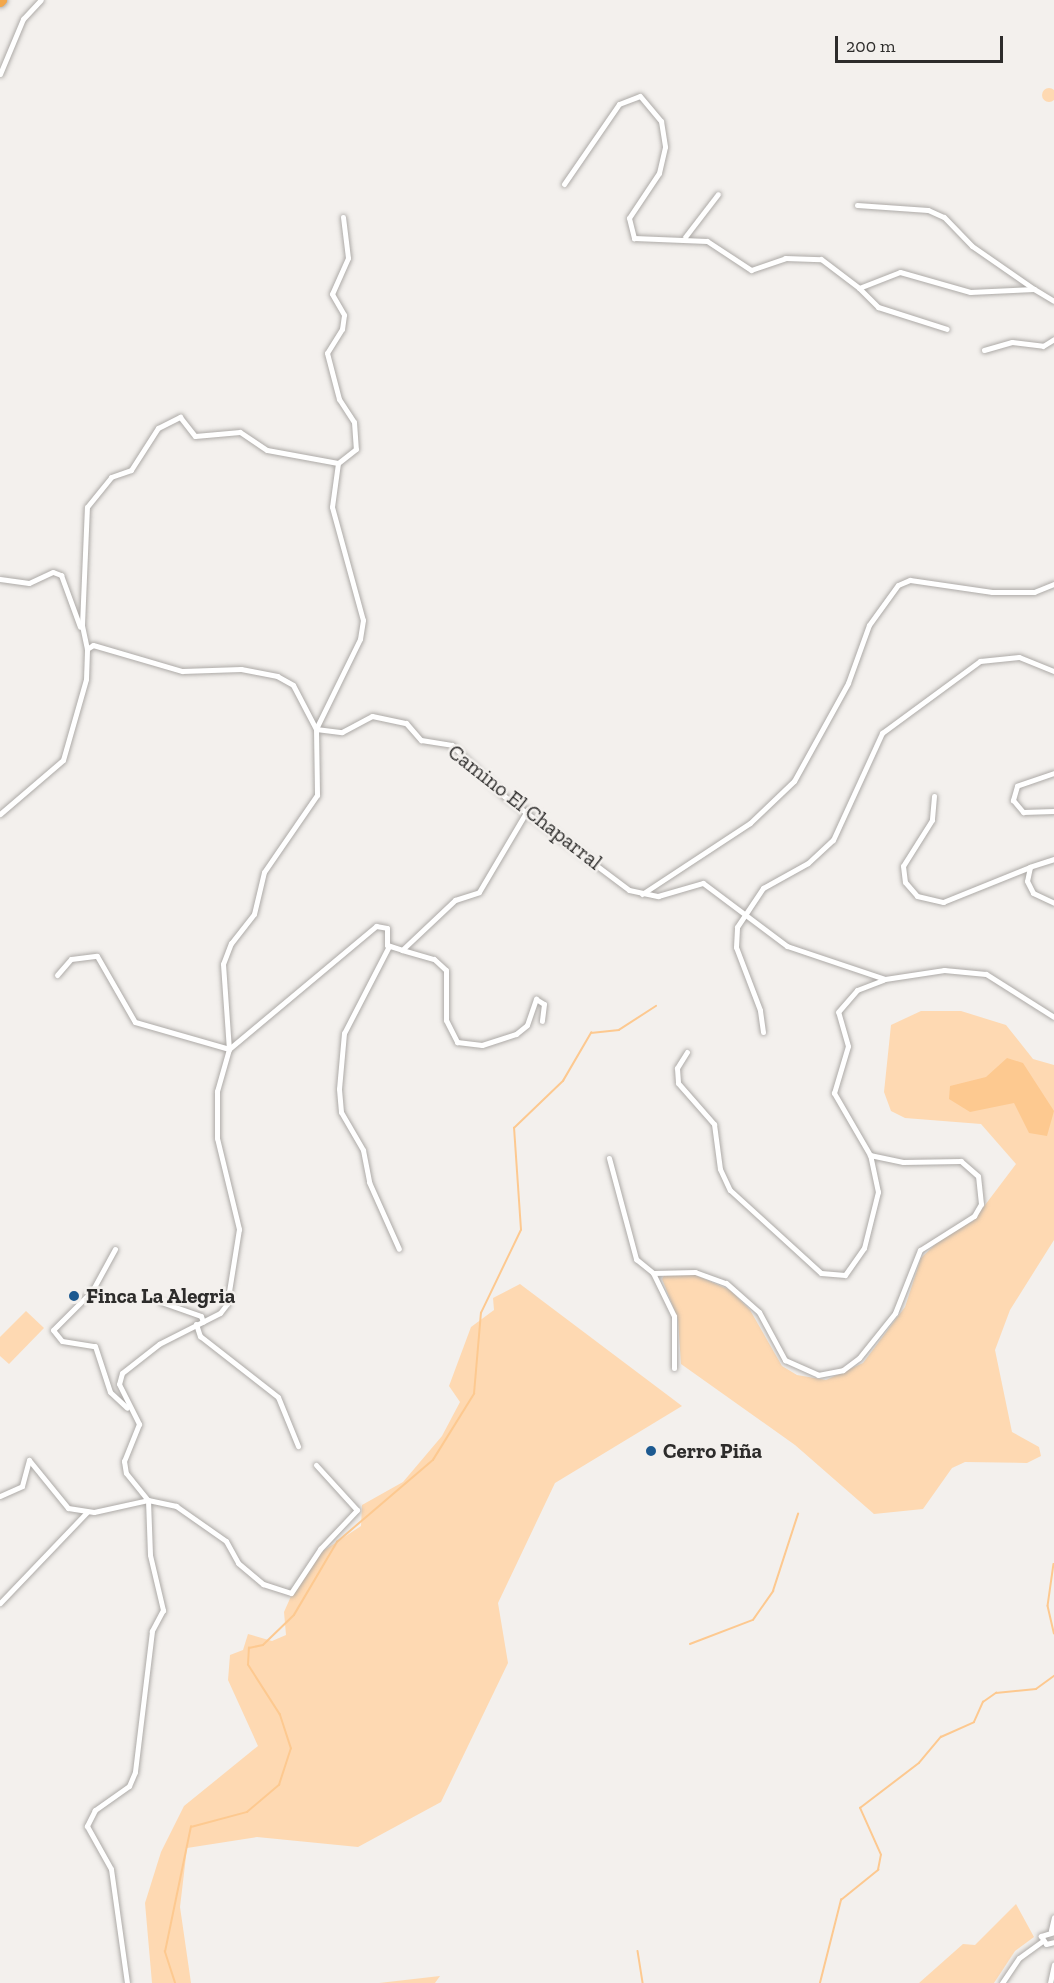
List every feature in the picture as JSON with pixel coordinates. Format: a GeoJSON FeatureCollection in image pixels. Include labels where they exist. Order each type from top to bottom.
{"type":"FeatureCollection","features":[{"type":"Feature","properties":{"kind":"street"},"geometry":{"type":"LineString","coordinates":[[0,74],[22,19],[42,0]]}},
{"type":"Feature","properties":{"kind":"street"},"geometry":{"type":"LineString","coordinates":[[564,184],[619,104],[640,96],[661,121],[665,147],[654,184],[629,218],[629,233],[642,240],[685,237],[723,249],[751,270],[785,258],[821,259],[860,288],[878,307],[947,329]]}},
{"type":"Feature","properties":{"kind":"street"},"geometry":{"type":"LineString","coordinates":[[685,237],[718,194]]}},
{"type":"Feature","properties":{"kind":"street"},"geometry":{"type":"LineString","coordinates":[[857,205],[928,210],[944,217],[972,246],[1054,301]]}},
{"type":"Feature","properties":{"kind":"street"},"geometry":{"type":"LineString","coordinates":[[316,729],[360,639],[363,620],[332,507],[338,463],[356,449],[354,422],[339,399],[327,353],[342,329],[344,315],[332,294],[348,258],[343,217]]}},
{"type":"Feature","properties":{"kind":"street"},"geometry":{"type":"LineString","coordinates":[[860,288],[900,272],[970,292],[1034,289]]}},
{"type":"Feature","properties":{"kind":"street"},"geometry":{"type":"LineString","coordinates":[[984,350],[1012,342],[1043,346],[1054,339]]}},
{"type":"Feature","properties":{"kind":"street"},"geometry":{"type":"LineString","coordinates":[[83,638],[87,507],[111,477],[131,470],[150,436],[172,418],[184,419],[195,436],[240,432],[267,450],[338,463]]}},
{"type":"Feature","properties":{"kind":"street"},"geometry":{"type":"LineString","coordinates":[[0,579],[29,583],[53,572],[61,575],[87,649],[86,679],[63,760],[0,814]]}},
{"type":"Feature","properties":{"kind":"street"},"geometry":{"type":"LineString","coordinates":[[642,894],[750,823],[794,781],[848,683],[870,625],[898,585],[910,580],[992,592],[1034,592],[1054,584]]}},
{"type":"Feature","properties":{"kind":"street"},"geometry":{"type":"LineString","coordinates":[[87,649],[93,645],[153,658],[194,673],[241,669],[277,676],[293,685],[316,729],[317,795],[264,872],[254,914],[226,952],[229,1049],[217,1091],[217,1138],[239,1229],[227,1304],[122,1373],[119,1384],[129,1409],[139,1424],[124,1461],[126,1473],[148,1500],[150,1555],[163,1610],[152,1630],[142,1742],[129,1786],[95,1809],[87,1826],[111,1869],[127,1983]]}},
{"type":"Feature","properties":{"kind":"street"},"geometry":{"type":"LineString","coordinates":[[763,1032],[735,940],[744,915],[763,888],[808,863],[833,840],[851,810],[870,750],[896,718],[980,661],[1019,657],[1054,671]]}},
{"type":"Feature","properties":{"kind":"street","name":"Camino El Chaparral"},"geometry":{"type":"LineString","coordinates":[[316,729],[342,732],[372,716],[406,723],[421,740],[452,745],[504,796],[528,809],[642,894]]}},
{"type":"Feature","properties":{"kind":"street"},"geometry":{"type":"LineString","coordinates":[[1054,773],[1021,783],[1013,794],[1023,812],[1054,811]]}},
{"type":"Feature","properties":{"kind":"street"},"geometry":{"type":"LineString","coordinates":[[934,796],[932,820],[903,866],[905,882],[917,896],[943,902],[1054,859]]}},
{"type":"Feature","properties":{"kind":"street"},"geometry":{"type":"LineString","coordinates":[[402,950],[455,900],[488,883],[528,809]]}},
{"type":"Feature","properties":{"kind":"street"},"geometry":{"type":"LineString","coordinates":[[1030,867],[1030,889],[1054,903]]}},
{"type":"Feature","properties":{"kind":"street"},"geometry":{"type":"LineString","coordinates":[[642,894],[667,893],[703,883],[787,946],[885,979]]}},
{"type":"Feature","properties":{"kind":"street"},"geometry":{"type":"LineString","coordinates":[[229,1049],[376,926],[387,928],[389,946],[344,1034],[339,1089],[341,1112],[363,1150],[372,1191],[399,1249]]}},
{"type":"Feature","properties":{"kind":"street"},"geometry":{"type":"LineString","coordinates":[[389,946],[434,959],[446,969],[446,1020],[457,1042],[482,1045],[516,1034],[527,1025],[536,999],[544,1004],[542,1021]]}},
{"type":"Feature","properties":{"kind":"street"},"geometry":{"type":"LineString","coordinates":[[57,975],[71,959],[97,956],[135,1022],[229,1049]]}},
{"type":"Feature","properties":{"kind":"street"},"geometry":{"type":"LineString","coordinates":[[687,1052],[677,1068],[678,1083],[714,1124],[720,1169],[730,1190],[826,1275],[850,1272],[864,1248],[878,1200],[870,1155],[834,1094],[848,1046],[838,1012],[857,990],[885,979],[944,970],[986,974],[1054,1017]]}},
{"type":"Feature","properties":{"kind":"street"},"geometry":{"type":"LineString","coordinates":[[653,1273],[694,1272],[726,1283],[759,1312],[791,1365],[818,1375],[843,1370],[895,1312],[920,1250],[974,1216],[982,1198],[978,1176],[961,1161],[903,1162],[870,1155]]}},
{"type":"Feature","properties":{"kind":"street"},"geometry":{"type":"LineString","coordinates":[[609,1158],[629,1246],[653,1273],[674,1316],[674,1368]]}},
{"type":"Feature","properties":{"kind":"street"},"geometry":{"type":"LineString","coordinates":[[115,1249],[92,1291],[53,1330],[62,1341],[94,1346],[110,1392],[129,1409]]}},
{"type":"Feature","properties":{"kind":"street"},"geometry":{"type":"LineString","coordinates":[[161,1302],[201,1316],[200,1336],[278,1397],[298,1446]]}},
{"type":"Feature","properties":{"kind":"street"},"geometry":{"type":"LineString","coordinates":[[0,1496],[19,1490],[26,1463],[33,1460],[60,1500],[87,1512],[148,1500],[176,1506],[226,1541],[238,1563],[263,1584],[291,1593],[320,1549],[357,1510],[316,1465]]}},
{"type":"Feature","properties":{"kind":"street"},"geometry":{"type":"LineString","coordinates":[[0,1604],[87,1512]]}},
{"type":"Feature","properties":{"kind":"street"},"geometry":{"type":"LineString","coordinates":[[1002,1983],[1019,1958],[1042,1941],[1044,1932],[1052,1931],[1054,1917]]}},
{"type":"Feature","properties":{"kind":"street"},"geometry":{"type":"LineString","coordinates":[[1042,1941],[1053,1943],[1054,1951]]}},
{"type":"Feature","properties":{"kind":"street"},"geometry":{"type":"LineString","coordinates":[[1050,1983],[1054,1964]]}},
{"type":"Feature","properties":{"kind":"shaded area"},"geometry":{"type":"Polygon","coordinates":[[[1049,88],[1054,90],[1056,95],[1054,100],[1049,102],[1044,100],[1042,95],[1044,90],[1049,88]]]}},
{"type":"Feature","properties":{"kind":"shaded area"},"geometry":{"type":"Polygon","coordinates":[[[921,1011],[961,1011],[1006,1025],[1033,1059],[1054,1065],[1054,1240],[1010,1310],[995,1350],[1012,1432],[1039,1447],[1041,1456],[1027,1463],[965,1462],[952,1468],[923,1509],[874,1514],[795,1445],[681,1364],[678,1319],[662,1279],[665,1274],[695,1275],[730,1290],[750,1310],[782,1366],[797,1375],[826,1380],[863,1363],[905,1307],[921,1258],[944,1236],[973,1221],[1016,1164],[981,1124],[905,1118],[891,1111],[884,1092],[891,1025],[921,1011]]]}},
{"type":"Feature","properties":{"kind":"shaded area"},"geometry":{"type":"Polygon","coordinates":[[[1007,1058],[1023,1063],[1054,1111],[1047,1136],[1029,1133],[1014,1103],[970,1112],[949,1099],[950,1086],[986,1077],[1007,1058]]]}},
{"type":"Feature","properties":{"kind":"shaded area"},"geometry":{"type":"Polygon","coordinates":[[[520,1284],[682,1406],[555,1483],[498,1603],[508,1663],[441,1802],[358,1847],[257,1837],[187,1848],[180,1907],[191,1983],[152,1983],[145,1903],[161,1852],[184,1806],[258,1746],[228,1680],[230,1655],[243,1650],[248,1634],[272,1641],[286,1635],[284,1612],[296,1585],[317,1555],[361,1526],[362,1505],[403,1482],[442,1436],[460,1402],[449,1386],[471,1327],[494,1310],[493,1298],[520,1284]]]}},
{"type":"Feature","properties":{"kind":"shaded area"},"geometry":{"type":"Polygon","coordinates":[[[26,1311],[44,1328],[9,1364],[0,1356],[0,1337],[26,1311]]]}},
{"type":"Feature","properties":{"kind":"shaded area"},"geometry":{"type":"Polygon","coordinates":[[[1016,1904],[1034,1937],[1015,1951],[994,1983],[919,1983],[963,1944],[975,1945],[1016,1904]]]}},
{"type":"Feature","properties":{"kind":"shaded area"},"geometry":{"type":"Polygon","coordinates":[[[440,1976],[435,1983],[379,1983],[440,1976]]]}},
{"type":"Feature","properties":{"kind":"waterway"},"geometry":{"type":"LineString","coordinates":[[175,1983],[165,1952],[191,1827],[247,1812],[279,1785],[291,1749],[280,1715],[248,1665],[249,1648],[263,1645],[294,1615],[337,1542],[433,1460],[474,1394],[481,1313],[521,1230],[514,1128],[563,1081],[591,1033],[619,1030],[656,1006]]}},
{"type":"Feature","properties":{"kind":"waterway"},"geometry":{"type":"LineString","coordinates":[[690,1644],[753,1620],[773,1591],[798,1514]]}},
{"type":"Feature","properties":{"kind":"waterway"},"geometry":{"type":"LineString","coordinates":[[1054,1564],[1048,1606],[1054,1633]]}},
{"type":"Feature","properties":{"kind":"waterway"},"geometry":{"type":"LineString","coordinates":[[820,1983],[841,1900],[878,1870],[881,1855],[860,1808],[919,1763],[941,1737],[974,1722],[983,1702],[996,1693],[1036,1689],[1054,1676]]}},
{"type":"Feature","properties":{"kind":"waterway"},"geometry":{"type":"LineString","coordinates":[[638,1951],[643,1983]]}},
{"type":"Feature","properties":{"kind":"place","name":"Finca La Alegria"},"geometry":{"type":"Point","coordinates":[74,1296]}},
{"type":"Feature","properties":{"kind":"place","name":"Cerro Piña"},"geometry":{"type":"Point","coordinates":[651,1451]}}]}
